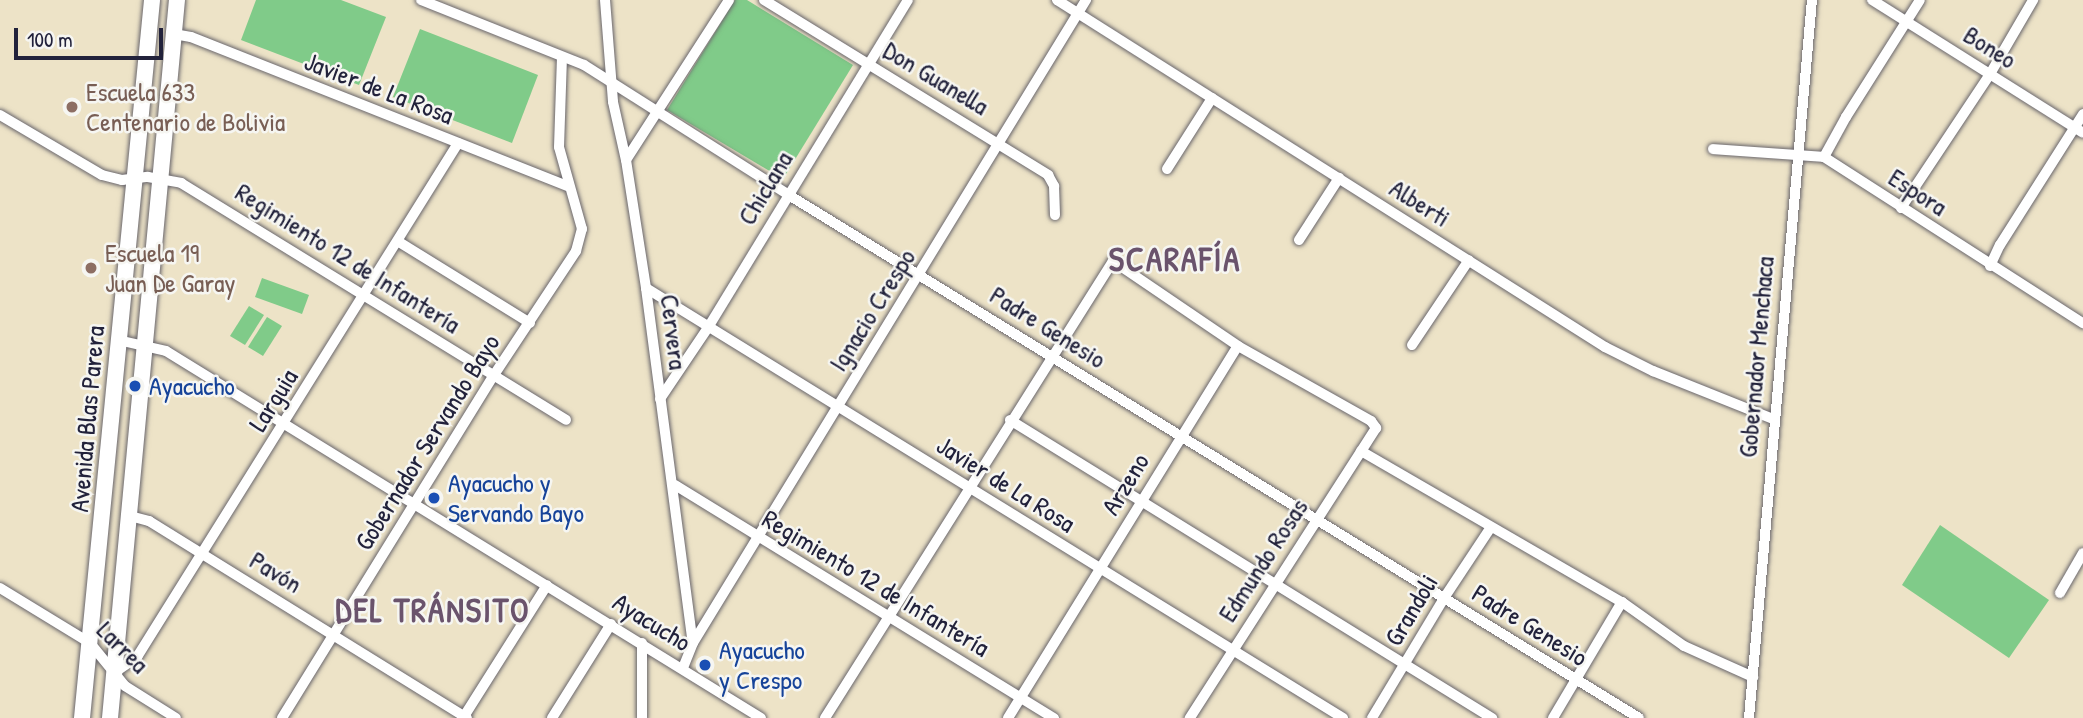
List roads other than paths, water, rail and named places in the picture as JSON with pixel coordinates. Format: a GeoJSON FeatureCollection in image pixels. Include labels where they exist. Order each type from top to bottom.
{"type":"FeatureCollection","features":[{"type":"Feature","properties":{"kind":"main road","name":"Avenida Blas Parera"},"geometry":{"type":"LineString","coordinates":[[82,718],[152,0]]}},
{"type":"Feature","properties":{"kind":"main road","name":"Avenida Blas Parera"},"geometry":{"type":"LineString","coordinates":[[110,718],[177,0]]}},
{"type":"Feature","properties":{"kind":"street","name":"Padre Genesio"},"geometry":{"type":"LineString","coordinates":[[421,0],[584,65],[612,86],[1639,718]]}},
{"type":"Feature","properties":{"kind":"street","name":"Cervera"},"geometry":{"type":"LineString","coordinates":[[605,0],[612,86],[646,288],[669,470],[675,485],[674,515],[693,643]]}},
{"type":"Feature","properties":{"kind":"street"},"geometry":{"type":"LineString","coordinates":[[626,160],[729,0]]}},
{"type":"Feature","properties":{"kind":"street","name":"Don Guanella"},"geometry":{"type":"LineString","coordinates":[[764,0],[1001,144],[1053,180],[1055,215]]}},
{"type":"Feature","properties":{"kind":"street","name":"Chiclana"},"geometry":{"type":"LineString","coordinates":[[660,399],[709,326],[787,194],[908,0]]}},
{"type":"Feature","properties":{"kind":"street","name":"Alberti"},"geometry":{"type":"LineString","coordinates":[[1057,0],[1621,356],[1773,419]]}},
{"type":"Feature","properties":{"kind":"street","name":"Ignacio Crespo"},"geometry":{"type":"LineString","coordinates":[[693,643],[1001,144],[1086,0]]}},
{"type":"Feature","properties":{"kind":"street","name":"Gobernador Menchaca"},"geometry":{"type":"LineString","coordinates":[[1749,718],[1773,419],[1812,0]]}},
{"type":"Feature","properties":{"kind":"street","name":"Boneo"},"geometry":{"type":"LineString","coordinates":[[1871,0],[2079,130]]}},
{"type":"Feature","properties":{"kind":"street"},"geometry":{"type":"LineString","coordinates":[[1713,149],[1824,157],[1920,0]]}},
{"type":"Feature","properties":{"kind":"street"},"geometry":{"type":"LineString","coordinates":[[1901,208],[1990,74],[2033,0]]}},
{"type":"Feature","properties":{"kind":"street","name":"Javier de La Rosa"},"geometry":{"type":"LineString","coordinates":[[174,34],[191,37],[568,186]]}},
{"type":"Feature","properties":{"kind":"street","name":"Gobernador Servando Bayo"},"geometry":{"type":"LineString","coordinates":[[282,718],[580,239],[580,216],[568,186],[559,147],[562,57]]}},
{"type":"Feature","properties":{"kind":"street"},"geometry":{"type":"LineString","coordinates":[[1167,169],[1212,98]]}},
{"type":"Feature","properties":{"kind":"street"},"geometry":{"type":"LineString","coordinates":[[1990,266],[2000,245],[2079,130],[2083,114]]}},
{"type":"Feature","properties":{"kind":"street","name":"Regimiento 12 de Infantería"},"geometry":{"type":"LineString","coordinates":[[0,115],[103,175],[114,179],[161,178],[181,183],[566,420]]}},
{"type":"Feature","properties":{"kind":"street","name":"Larguia"},"geometry":{"type":"LineString","coordinates":[[115,672],[137,657],[366,295],[458,143]]}},
{"type":"Feature","properties":{"kind":"street","name":"Espora"},"geometry":{"type":"LineString","coordinates":[[1824,157],[1990,266],[2081,317]]}},
{"type":"Feature","properties":{"kind":"street"},"geometry":{"type":"LineString","coordinates":[[1299,240],[1339,178]]}},
{"type":"Feature","properties":{"kind":"street"},"geometry":{"type":"LineString","coordinates":[[398,242],[530,323]]}},
{"type":"Feature","properties":{"kind":"street"},"geometry":{"type":"LineString","coordinates":[[1412,345],[1469,260]]}},
{"type":"Feature","properties":{"kind":"street"},"geometry":{"type":"LineString","coordinates":[[825,718],[1112,261],[1238,346]]}},
{"type":"Feature","properties":{"kind":"street","name":"Javier de La Rosa"},"geometry":{"type":"LineString","coordinates":[[646,288],[1343,718]]}},
{"type":"Feature","properties":{"kind":"street","name":"Ayacucho"},"geometry":{"type":"LineString","coordinates":[[118,340],[166,351],[761,718]]}},
{"type":"Feature","properties":{"kind":"street","name":"Edmundo Rosas"},"geometry":{"type":"LineString","coordinates":[[1190,718],[1273,584],[1377,428],[1371,421],[1238,346]]}},
{"type":"Feature","properties":{"kind":"street","name":"Arzeno"},"geometry":{"type":"LineString","coordinates":[[1008,718],[1238,346]]}},
{"type":"Feature","properties":{"kind":"street"},"geometry":{"type":"LineString","coordinates":[[1010,420],[1493,718]]}},
{"type":"Feature","properties":{"kind":"street"},"geometry":{"type":"LineString","coordinates":[[1361,451],[1622,602],[1684,646],[1753,677]]}},
{"type":"Feature","properties":{"kind":"street","name":"Regimiento 12 de Infantería"},"geometry":{"type":"LineString","coordinates":[[675,485],[1054,718]]}},
{"type":"Feature","properties":{"kind":"street","name":"Pavón"},"geometry":{"type":"LineString","coordinates":[[130,516],[149,521],[465,718]]}},
{"type":"Feature","properties":{"kind":"street","name":"Grandoli"},"geometry":{"type":"LineString","coordinates":[[1372,718],[1444,598],[1491,527]]}},
{"type":"Feature","properties":{"kind":"street"},"geometry":{"type":"LineString","coordinates":[[2060,593],[2083,551]]}},
{"type":"Feature","properties":{"kind":"street"},"geometry":{"type":"LineString","coordinates":[[465,718],[547,585]]}},
{"type":"Feature","properties":{"kind":"street","name":"Larrea"},"geometry":{"type":"LineString","coordinates":[[0,588],[90,643],[125,686],[176,718]]}},
{"type":"Feature","properties":{"kind":"street"},"geometry":{"type":"LineString","coordinates":[[1553,718],[1622,602]]}},
{"type":"Feature","properties":{"kind":"street"},"geometry":{"type":"LineString","coordinates":[[552,718],[611,624]]}},
{"type":"Feature","properties":{"kind":"street"},"geometry":{"type":"LineString","coordinates":[[642,643],[642,718]]}},
{"type":"Feature","properties":{"kind":"street"},"geometry":{"type":"LineString","coordinates":[[683,668],[693,643]]}},
{"type":"Feature","properties":{"kind":"place","name":"Escuela 633 Centenario de Bolivia"},"geometry":{"type":"Point","coordinates":[72,107]}},
{"type":"Feature","properties":{"kind":"place","name":"Escuela 19 Juan De Garay"},"geometry":{"type":"Point","coordinates":[91,268]}},
{"type":"Feature","properties":{"kind":"place","name":"Ayacucho"},"geometry":{"type":"Point","coordinates":[135,386]}},
{"type":"Feature","properties":{"kind":"place","name":"Ayacucho y Servando Bayo"},"geometry":{"type":"Point","coordinates":[434,498]}},
{"type":"Feature","properties":{"kind":"place","name":"Ayacucho y Crespo"},"geometry":{"type":"Point","coordinates":[705,665]}},
{"type":"Feature","properties":{"kind":"district","name":"SCARAFÍA"},"geometry":{"type":"Point","coordinates":[1175,260]}},
{"type":"Feature","properties":{"kind":"district","name":"DEL TRÁNSITO"},"geometry":{"type":"Point","coordinates":[433,611]}}]}
